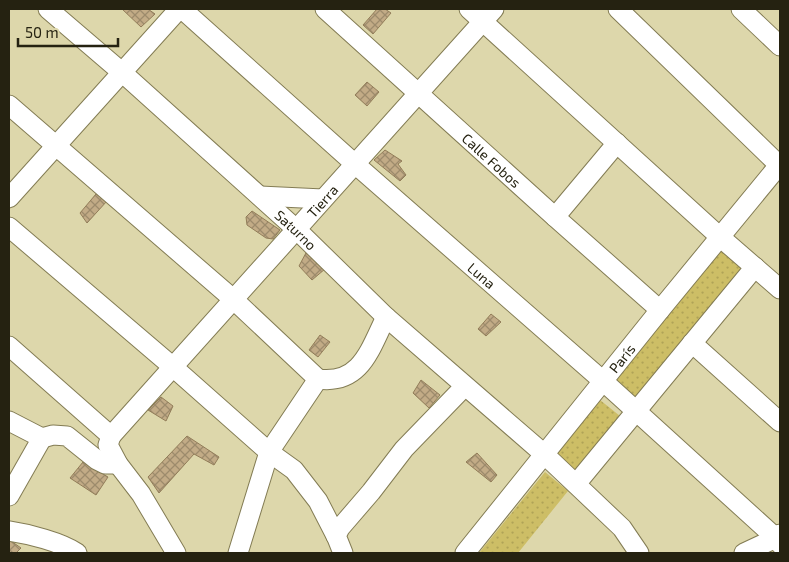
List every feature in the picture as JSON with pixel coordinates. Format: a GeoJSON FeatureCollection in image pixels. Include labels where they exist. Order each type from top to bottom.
{"type":"FeatureCollection","features":[{"type":"Feature","properties":{"kind":"street","name":"Saturno"},"geometry":{"type":"LineString","coordinates":[[48,9],[260,196],[386,318],[544,454],[622,528],[639,553]]}},
{"type":"Feature","properties":{"kind":"street"},"geometry":{"type":"LineString","coordinates":[[9,198],[181,9]]}},
{"type":"Feature","properties":{"kind":"street","name":"Luna"},"geometry":{"type":"LineString","coordinates":[[181,9],[354,164],[603,381],[779,539]]}},
{"type":"Feature","properties":{"kind":"street","name":"Calle Fobos"},"geometry":{"type":"LineString","coordinates":[[325,9],[417,94],[660,310]]}},
{"type":"Feature","properties":{"kind":"street"},"geometry":{"type":"LineString","coordinates":[[618,9],[780,165]]}},
{"type":"Feature","properties":{"kind":"street"},"geometry":{"type":"LineString","coordinates":[[741,9],[780,46]]}},
{"type":"Feature","properties":{"kind":"street"},"geometry":{"type":"LineString","coordinates":[[481,13],[617,143],[780,289]]}},
{"type":"Feature","properties":{"kind":"street","name":"Tierra"},"geometry":{"type":"LineString","coordinates":[[111,436],[417,94],[481,13]]}},
{"type":"Feature","properties":{"kind":"street"},"geometry":{"type":"LineString","coordinates":[[9,105],[233,299],[318,379],[329,381],[347,377],[362,364],[386,318]]}},
{"type":"Feature","properties":{"kind":"street"},"geometry":{"type":"LineString","coordinates":[[555,217],[617,143]]}},
{"type":"Feature","properties":{"kind":"street","name":"París"},"geometry":{"type":"LineString","coordinates":[[465,553],[660,310],[780,165]]}},
{"type":"Feature","properties":{"kind":"street"},"geometry":{"type":"LineString","coordinates":[[260,196],[323,199]]}},
{"type":"Feature","properties":{"kind":"street"},"geometry":{"type":"LineString","coordinates":[[9,227],[269,452],[294,470],[318,501],[340,544]]}},
{"type":"Feature","properties":{"kind":"street"},"geometry":{"type":"LineString","coordinates":[[576,484],[755,267]]}},
{"type":"Feature","properties":{"kind":"street"},"geometry":{"type":"LineString","coordinates":[[692,343],[780,422]]}},
{"type":"Feature","properties":{"kind":"street"},"geometry":{"type":"LineString","coordinates":[[9,346],[111,436],[108,445],[118,464],[141,494],[176,553]]}},
{"type":"Feature","properties":{"kind":"street"},"geometry":{"type":"LineString","coordinates":[[238,553],[269,452],[318,379]]}},
{"type":"Feature","properties":{"kind":"street"},"geometry":{"type":"LineString","coordinates":[[340,544],[340,528],[404,449],[465,386]]}},
{"type":"Feature","properties":{"kind":"street"},"geometry":{"type":"LineString","coordinates":[[9,421],[42,438]]}},
{"type":"Feature","properties":{"kind":"street"},"geometry":{"type":"LineString","coordinates":[[9,496],[42,438],[52,435],[67,436],[97,460],[105,464],[118,464]]}},
{"type":"Feature","properties":{"kind":"street"},"geometry":{"type":"LineString","coordinates":[[9,531],[41,539],[74,551]]}},
{"type":"Feature","properties":{"kind":"street"},"geometry":{"type":"LineString","coordinates":[[744,553],[779,539]]}},
{"type":"Feature","properties":{"kind":"shaded area"},"geometry":{"type":"Polygon","coordinates":[[[721,250],[746,270],[636,403],[610,383],[721,250]]]}},
{"type":"Feature","properties":{"kind":"shaded area"},"geometry":{"type":"Polygon","coordinates":[[[600,400],[620,416],[572,474],[553,458],[600,400]]]}},
{"type":"Feature","properties":{"kind":"shaded area"},"geometry":{"type":"Polygon","coordinates":[[[545,472],[568,491],[518,553],[479,553],[545,472]]]}},
{"type":"Feature","properties":{"kind":"building"},"geometry":{"type":"Polygon","coordinates":[[[122,9],[148,9],[155,14],[141,27],[122,9]]]}},
{"type":"Feature","properties":{"kind":"building"},"geometry":{"type":"Polygon","coordinates":[[[377,9],[385,9],[391,13],[373,34],[363,25],[377,9]]]}},
{"type":"Feature","properties":{"kind":"building"},"geometry":{"type":"Polygon","coordinates":[[[367,82],[379,92],[367,106],[355,95],[367,82]]]}},
{"type":"Feature","properties":{"kind":"building"},"geometry":{"type":"Polygon","coordinates":[[[385,150],[402,161],[398,164],[406,175],[400,181],[374,160],[385,150]]]}},
{"type":"Feature","properties":{"kind":"building"},"geometry":{"type":"Polygon","coordinates":[[[96,194],[107,201],[87,223],[80,213],[96,194]]]}},
{"type":"Feature","properties":{"kind":"building"},"geometry":{"type":"Polygon","coordinates":[[[252,211],[280,230],[273,239],[266,238],[247,225],[246,217],[252,211]]]}},
{"type":"Feature","properties":{"kind":"building"},"geometry":{"type":"Polygon","coordinates":[[[307,251],[325,269],[312,280],[299,266],[307,251]]]}},
{"type":"Feature","properties":{"kind":"building"},"geometry":{"type":"Polygon","coordinates":[[[491,314],[501,322],[486,336],[478,329],[491,314]]]}},
{"type":"Feature","properties":{"kind":"building"},"geometry":{"type":"Polygon","coordinates":[[[320,335],[330,342],[318,357],[309,350],[320,335]]]}},
{"type":"Feature","properties":{"kind":"building"},"geometry":{"type":"Polygon","coordinates":[[[421,380],[440,395],[429,408],[413,393],[421,380]]]}},
{"type":"Feature","properties":{"kind":"building"},"geometry":{"type":"Polygon","coordinates":[[[161,397],[173,406],[166,421],[148,410],[161,397]]]}},
{"type":"Feature","properties":{"kind":"building"},"geometry":{"type":"Polygon","coordinates":[[[187,436],[219,457],[214,465],[194,454],[159,493],[148,477],[187,436]]]}},
{"type":"Feature","properties":{"kind":"building"},"geometry":{"type":"Polygon","coordinates":[[[477,453],[497,475],[491,482],[466,462],[477,453]]]}},
{"type":"Feature","properties":{"kind":"building"},"geometry":{"type":"Polygon","coordinates":[[[83,462],[108,477],[96,495],[70,478],[83,462]]]}},
{"type":"Feature","properties":{"kind":"building"},"geometry":{"type":"Polygon","coordinates":[[[11,541],[21,548],[16,553],[9,553],[9,543],[11,541]]]}}]}
